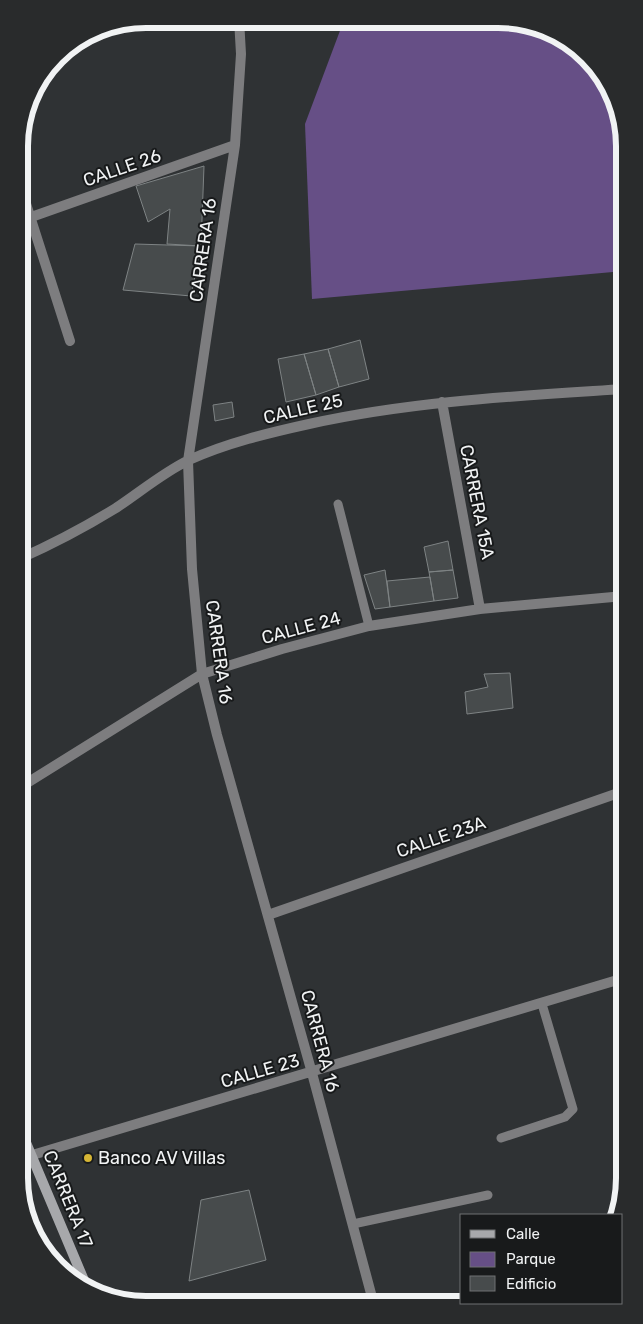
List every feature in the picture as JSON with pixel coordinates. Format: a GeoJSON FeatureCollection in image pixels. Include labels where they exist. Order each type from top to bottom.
{"type":"FeatureCollection","features":[{"type":"Feature","properties":{"kind":"main road","name":"CARRERA 17"},"geometry":{"type":"LineString","coordinates":[[28,1145],[84,1279]]}},
{"type":"Feature","properties":{"kind":"street","name":"CARRERA 16"},"geometry":{"type":"LineString","coordinates":[[240,28],[241,54],[235,145],[188,461],[192,569],[202,674],[217,735],[312,1073],[372,1296]]}},
{"type":"Feature","properties":{"kind":"street","name":"CALLE 26"},"geometry":{"type":"LineString","coordinates":[[28,218],[235,145]]}},
{"type":"Feature","properties":{"kind":"street"},"geometry":{"type":"LineString","coordinates":[[28,207],[70,341]]}},
{"type":"Feature","properties":{"kind":"street","name":"CALLE 25"},"geometry":{"type":"LineString","coordinates":[[28,555],[60,541],[188,461],[227,445],[361,412],[442,402],[616,390]]}},
{"type":"Feature","properties":{"kind":"street","name":"CARRERA 15A"},"geometry":{"type":"LineString","coordinates":[[442,402],[480,609]]}},
{"type":"Feature","properties":{"kind":"street","name":"CALLE 24"},"geometry":{"type":"LineString","coordinates":[[28,782],[202,674],[282,649],[369,626],[480,609],[616,597]]}},
{"type":"Feature","properties":{"kind":"street","name":"CALLE 23A"},"geometry":{"type":"LineString","coordinates":[[268,915],[615,794]]}},
{"type":"Feature","properties":{"kind":"street","name":"CALLE 23"},"geometry":{"type":"LineString","coordinates":[[28,1156],[312,1073],[615,981]]}},
{"type":"Feature","properties":{"kind":"lane"},"geometry":{"type":"LineString","coordinates":[[338,504],[369,626]]}},
{"type":"Feature","properties":{"kind":"lane"},"geometry":{"type":"LineString","coordinates":[[501,1138],[565,1117],[573,1109],[542,1004]]}},
{"type":"Feature","properties":{"kind":"lane"},"geometry":{"type":"LineString","coordinates":[[353,1224],[488,1196]]}},
{"type":"Feature","properties":{"kind":"shaded area"},"geometry":{"type":"Polygon","coordinates":[[[32,1209],[51,1248],[43,1238],[32,1209]]]}},
{"type":"Feature","properties":{"kind":"green space"},"geometry":{"type":"Polygon","coordinates":[[[341,28],[498,28],[521,30],[550,40],[563,47],[586,68],[596,80],[609,107],[616,145],[616,272],[312,299],[305,124],[341,28]]]}},
{"type":"Feature","properties":{"kind":"building"},"geometry":{"type":"Polygon","coordinates":[[[204,166],[201,246],[167,244],[170,209],[148,222],[136,186],[204,166]]]}},
{"type":"Feature","properties":{"kind":"building"},"geometry":{"type":"Polygon","coordinates":[[[135,244],[201,246],[191,296],[123,290],[135,244]]]}},
{"type":"Feature","properties":{"kind":"building"},"geometry":{"type":"Polygon","coordinates":[[[360,340],[369,379],[339,387],[328,349],[360,340]]]}},
{"type":"Feature","properties":{"kind":"building"},"geometry":{"type":"Polygon","coordinates":[[[328,349],[339,387],[316,395],[304,354],[328,349]]]}},
{"type":"Feature","properties":{"kind":"building"},"geometry":{"type":"Polygon","coordinates":[[[304,354],[316,395],[286,402],[278,359],[304,354]]]}},
{"type":"Feature","properties":{"kind":"building"},"geometry":{"type":"Polygon","coordinates":[[[232,402],[234,417],[215,421],[213,405],[232,402]]]}},
{"type":"Feature","properties":{"kind":"building"},"geometry":{"type":"Polygon","coordinates":[[[448,541],[453,570],[429,572],[424,547],[448,541]]]}},
{"type":"Feature","properties":{"kind":"building"},"geometry":{"type":"Polygon","coordinates":[[[385,570],[390,607],[375,609],[364,575],[385,570]]]}},
{"type":"Feature","properties":{"kind":"building"},"geometry":{"type":"Polygon","coordinates":[[[453,570],[458,598],[434,601],[429,572],[453,570]]]}},
{"type":"Feature","properties":{"kind":"building"},"geometry":{"type":"Polygon","coordinates":[[[430,577],[434,601],[390,607],[387,581],[430,577]]]}},
{"type":"Feature","properties":{"kind":"building"},"geometry":{"type":"Polygon","coordinates":[[[510,673],[513,708],[467,714],[465,692],[488,687],[484,674],[510,673]]]}},
{"type":"Feature","properties":{"kind":"building"},"geometry":{"type":"Polygon","coordinates":[[[249,1190],[266,1260],[189,1281],[201,1200],[249,1190]]]}},
{"type":"Feature","properties":{"kind":"place","name":"Banco AV Villas"},"geometry":{"type":"Point","coordinates":[88,1158]}}]}
